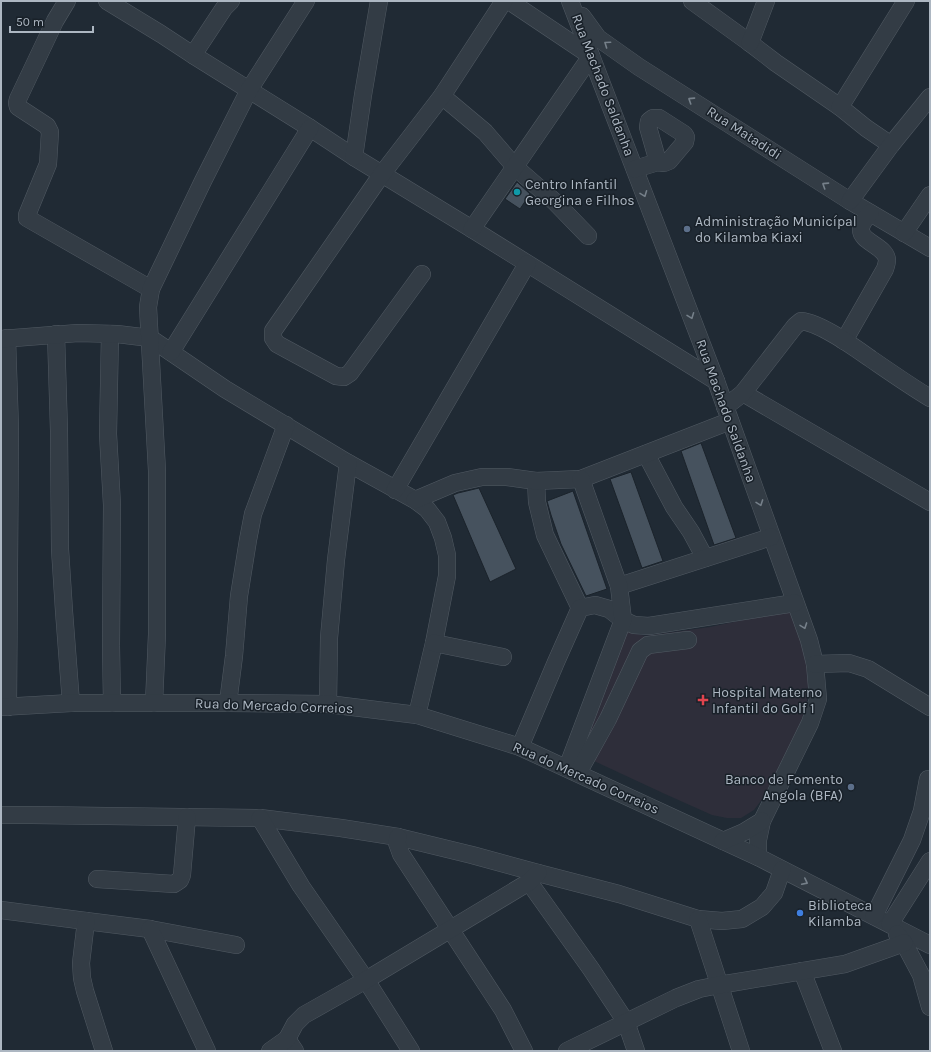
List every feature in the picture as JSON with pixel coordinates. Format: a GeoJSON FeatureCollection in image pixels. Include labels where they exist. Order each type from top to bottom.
{"type":"FeatureCollection","features":[{"type":"Feature","properties":{"kind":"street"},"geometry":{"type":"LineString","coordinates":[[67,1],[55,21],[17,103],[18,107],[47,126],[50,132],[48,164],[27,218],[151,289]]}},
{"type":"Feature","properties":{"kind":"street"},"geometry":{"type":"LineString","coordinates":[[107,1],[128,6],[161,34],[192,55],[716,381]]}},
{"type":"Feature","properties":{"kind":"street"},"geometry":{"type":"LineString","coordinates":[[192,55],[224,8],[231,1]]}},
{"type":"Feature","properties":{"kind":"street"},"geometry":{"type":"LineString","coordinates":[[154,703],[157,634],[157,471],[148,307],[151,289],[249,90],[306,1]]}},
{"type":"Feature","properties":{"kind":"street"},"geometry":{"type":"LineString","coordinates":[[354,157],[379,1]]}},
{"type":"Feature","properties":{"kind":"street"},"geometry":{"type":"LineString","coordinates":[[422,274],[350,374],[344,377],[336,376],[277,344],[273,338],[273,331],[382,174],[442,96],[504,1]]}},
{"type":"Feature","properties":{"kind":"street"},"geometry":{"type":"LineString","coordinates":[[472,229],[591,56],[509,1]]}},
{"type":"Feature","properties":{"kind":"street"},"geometry":{"type":"LineString","coordinates":[[546,27],[557,28],[566,26],[572,18],[571,1]]}},
{"type":"Feature","properties":{"kind":"street","name":"Rua Machado Saldanha"},"geometry":{"type":"LineString","coordinates":[[571,1],[716,381],[809,640],[815,664],[818,699],[810,723],[762,821],[758,840],[758,857]]}},
{"type":"Feature","properties":{"kind":"street","name":"Rua Matadidi"},"geometry":{"type":"LineString","coordinates":[[571,1],[598,38],[639,66],[850,201],[930,248]]}},
{"type":"Feature","properties":{"kind":"street"},"geometry":{"type":"LineString","coordinates":[[692,1],[891,145]]}},
{"type":"Feature","properties":{"kind":"street"},"geometry":{"type":"LineString","coordinates":[[750,43],[766,1]]}},
{"type":"Feature","properties":{"kind":"street"},"geometry":{"type":"LineString","coordinates":[[840,107],[906,1]]}},
{"type":"Feature","properties":{"kind":"street"},"geometry":{"type":"LineString","coordinates":[[604,90],[603,72],[606,65],[612,60],[626,60],[639,66]]}},
{"type":"Feature","properties":{"kind":"street"},"geometry":{"type":"LineString","coordinates":[[442,96],[485,132],[515,166],[555,202],[588,236]]}},
{"type":"Feature","properties":{"kind":"street"},"geometry":{"type":"LineString","coordinates":[[850,201],[891,145],[930,97]]}},
{"type":"Feature","properties":{"kind":"street"},"geometry":{"type":"LineString","coordinates":[[171,352],[310,128]]}},
{"type":"Feature","properties":{"kind":"street"},"geometry":{"type":"LineString","coordinates":[[635,169],[658,162]]}},
{"type":"Feature","properties":{"kind":"street"},"geometry":{"type":"LineString","coordinates":[[904,233],[930,195]]}},
{"type":"Feature","properties":{"kind":"street"},"geometry":{"type":"LineString","coordinates":[[844,341],[885,269],[887,260],[884,252],[863,235],[861,229],[862,224],[870,213]]}},
{"type":"Feature","properties":{"kind":"street"},"geometry":{"type":"LineString","coordinates":[[395,490],[527,264]]}},
{"type":"Feature","properties":{"kind":"street"},"geometry":{"type":"LineString","coordinates":[[415,500],[455,483],[482,477],[506,477],[536,481],[581,479],[646,454],[728,414],[743,392],[795,326],[801,321],[807,321],[844,341],[930,398]]}},
{"type":"Feature","properties":{"kind":"street"},"geometry":{"type":"LineString","coordinates":[[4,707],[10,429],[4,339],[78,333],[110,334],[150,338],[225,389],[348,464],[415,500],[427,509],[437,522],[443,538],[447,555],[447,576],[434,643],[417,715]]}},
{"type":"Feature","properties":{"kind":"street"},"geometry":{"type":"LineString","coordinates":[[56,334],[60,549],[72,703]]}},
{"type":"Feature","properties":{"kind":"street"},"geometry":{"type":"LineString","coordinates":[[110,334],[108,434],[112,505],[112,703]]}},
{"type":"Feature","properties":{"kind":"street"},"geometry":{"type":"LineString","coordinates":[[743,392],[930,502]]}},
{"type":"Feature","properties":{"kind":"street"},"geometry":{"type":"LineString","coordinates":[[228,703],[239,596],[253,514],[286,425]]}},
{"type":"Feature","properties":{"kind":"street"},"geometry":{"type":"LineString","coordinates":[[646,454],[674,507],[691,532],[705,558]]}},
{"type":"Feature","properties":{"kind":"street"},"geometry":{"type":"LineString","coordinates":[[328,704],[329,638],[336,560],[348,464]]}},
{"type":"Feature","properties":{"kind":"street"},"geometry":{"type":"LineString","coordinates":[[573,770],[623,620],[620,586],[581,479]]}},
{"type":"Feature","properties":{"kind":"street"},"geometry":{"type":"LineString","coordinates":[[520,747],[580,608],[545,535],[537,502],[536,481]]}},
{"type":"Feature","properties":{"kind":"street"},"geometry":{"type":"LineString","coordinates":[[620,586],[771,536]]}},
{"type":"Feature","properties":{"kind":"street"},"geometry":{"type":"LineString","coordinates":[[580,608],[595,605],[608,609],[623,620],[634,625],[649,626],[795,602]]}},
{"type":"Feature","properties":{"kind":"street"},"geometry":{"type":"LineString","coordinates":[[573,770],[608,719],[640,651],[648,645],[688,640]]}},
{"type":"Feature","properties":{"kind":"street"},"geometry":{"type":"LineString","coordinates":[[434,643],[503,657]]}},
{"type":"Feature","properties":{"kind":"street"},"geometry":{"type":"LineString","coordinates":[[815,664],[849,663],[868,669],[930,707]]}},
{"type":"Feature","properties":{"kind":"street","name":"Rua do Mercado Correios"},"geometry":{"type":"LineString","coordinates":[[4,707],[72,703],[328,704],[417,715],[520,747],[573,770],[758,857],[930,945]]}},
{"type":"Feature","properties":{"kind":"street"},"geometry":{"type":"LineString","coordinates":[[874,916],[912,840],[922,811],[928,779]]}},
{"type":"Feature","properties":{"kind":"street"},"geometry":{"type":"LineString","coordinates":[[1,815],[260,818],[341,828],[398,837],[472,855],[534,878],[619,894],[698,919],[722,921],[742,919],[762,907],[774,893],[782,870]]}},
{"type":"Feature","properties":{"kind":"street"},"geometry":{"type":"LineString","coordinates":[[97,879],[174,884],[180,880],[182,875],[187,817]]}},
{"type":"Feature","properties":{"kind":"street"},"geometry":{"type":"LineString","coordinates":[[260,818],[301,886],[366,980],[411,1051]]}},
{"type":"Feature","properties":{"kind":"street"},"geometry":{"type":"LineString","coordinates":[[723,841],[744,832],[762,821]]}},
{"type":"Feature","properties":{"kind":"street"},"geometry":{"type":"LineString","coordinates":[[398,837],[397,843],[401,854],[503,1010],[524,1051]]}},
{"type":"Feature","properties":{"kind":"street"},"geometry":{"type":"LineString","coordinates":[[930,861],[890,924],[904,943],[921,975],[930,1007]]}},
{"type":"Feature","properties":{"kind":"street"},"geometry":{"type":"LineString","coordinates":[[270,1051],[291,1045],[295,1024],[304,1015],[366,980],[534,878]]}},
{"type":"Feature","properties":{"kind":"street"},"geometry":{"type":"LineString","coordinates":[[534,878],[578,951],[626,1022],[636,1051]]}},
{"type":"Feature","properties":{"kind":"street"},"geometry":{"type":"LineString","coordinates":[[1,910],[150,929],[236,945]]}},
{"type":"Feature","properties":{"kind":"street"},"geometry":{"type":"LineString","coordinates":[[698,919],[741,1051]]}},
{"type":"Feature","properties":{"kind":"street"},"geometry":{"type":"LineString","coordinates":[[86,922],[81,963],[82,978],[104,1051]]}},
{"type":"Feature","properties":{"kind":"street"},"geometry":{"type":"LineString","coordinates":[[150,929],[207,1051]]}},
{"type":"Feature","properties":{"kind":"street"},"geometry":{"type":"LineString","coordinates":[[567,1051],[676,998],[699,989],[845,964],[904,943]]}},
{"type":"Feature","properties":{"kind":"street"},"geometry":{"type":"LineString","coordinates":[[921,975],[925,966],[930,961]]}},
{"type":"Feature","properties":{"kind":"street"},"geometry":{"type":"LineString","coordinates":[[802,971],[833,1051]]}},
{"type":"Feature","properties":{"kind":"shaded area","name":"Hospital Materno Infantil do Golf 1"},"geometry":{"type":"Polygon","coordinates":[[[790,610],[807,659],[809,686],[805,715],[763,798],[754,810],[741,818],[727,818],[712,815],[579,754],[626,631],[645,636],[710,627],[790,610]]]}},
{"type":"Feature","properties":{"kind":"building"},"geometry":{"type":"Polygon","coordinates":[[[517,182],[530,194],[520,209],[505,199],[517,182]]]}},
{"type":"Feature","properties":{"kind":"building"},"geometry":{"type":"Polygon","coordinates":[[[701,443],[736,538],[714,545],[681,451],[701,443]]]}},
{"type":"Feature","properties":{"kind":"building"},"geometry":{"type":"Polygon","coordinates":[[[631,472],[663,561],[642,568],[610,479],[631,472]]]}},
{"type":"Feature","properties":{"kind":"building"},"geometry":{"type":"Polygon","coordinates":[[[479,488],[516,569],[490,582],[453,495],[479,488]]]}},
{"type":"Feature","properties":{"kind":"building"},"geometry":{"type":"Polygon","coordinates":[[[573,491],[607,589],[586,596],[561,544],[547,501],[573,491]]]}},
{"type":"Feature","properties":{"kind":"place","name":"Centro Infantil Georgina e Filhos"},"geometry":{"type":"Point","coordinates":[517,192]}},
{"type":"Feature","properties":{"kind":"place","name":"Administração Municípal do Kilamba Kiaxi"},"geometry":{"type":"Point","coordinates":[687,229]}},
{"type":"Feature","properties":{"kind":"place","name":"Hospital Materno Infantil do Golf 1"},"geometry":{"type":"Point","coordinates":[703,700]}},
{"type":"Feature","properties":{"kind":"place","name":"Banco de Fomento Angola (BFA)"},"geometry":{"type":"Point","coordinates":[851,787]}},
{"type":"Feature","properties":{"kind":"place","name":"Biblioteca Kilamba"},"geometry":{"type":"Point","coordinates":[800,913]}}]}
